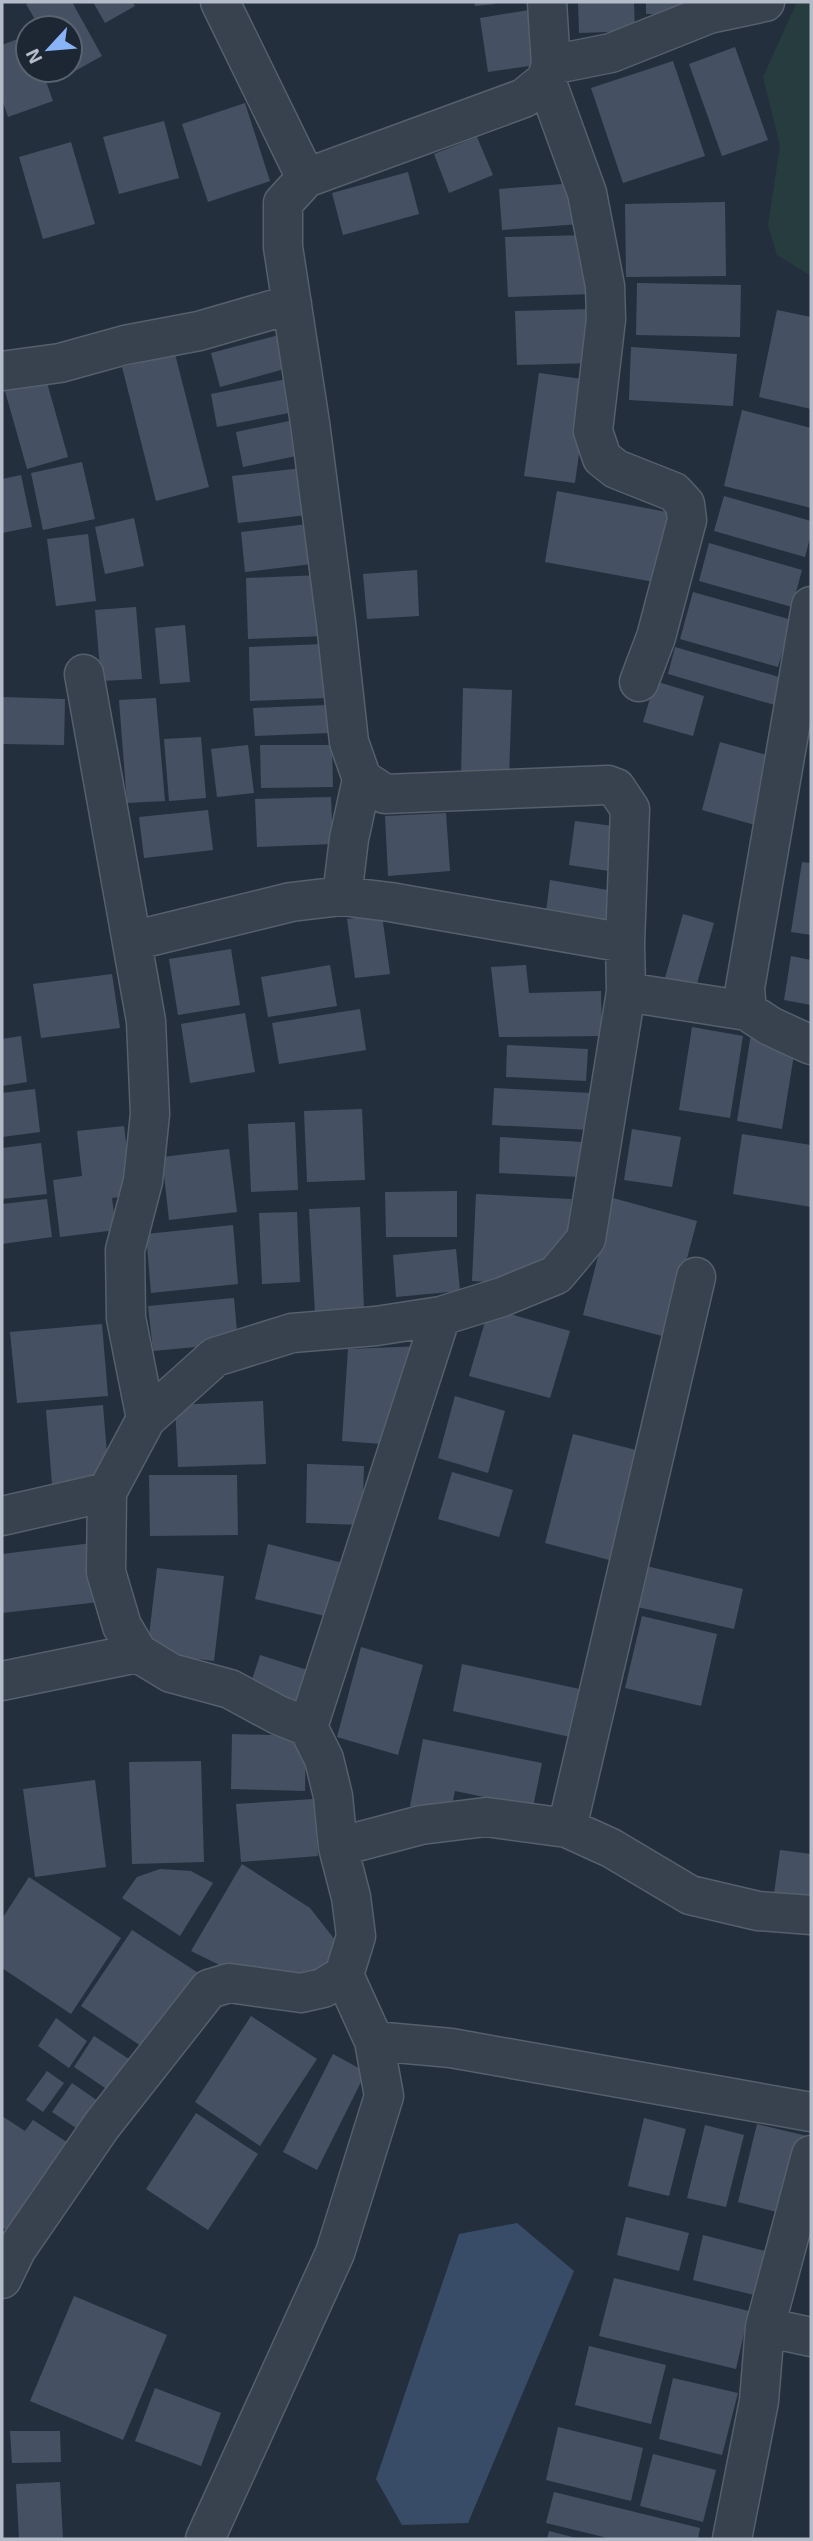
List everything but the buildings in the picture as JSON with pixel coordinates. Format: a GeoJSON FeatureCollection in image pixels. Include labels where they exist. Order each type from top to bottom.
{"type":"FeatureCollection","features":[{"type":"Feature","properties":{"kind":"street"},"geometry":{"type":"LineString","coordinates":[[220,2],[306,178]]}},
{"type":"Feature","properties":{"kind":"street"},"geometry":{"type":"LineString","coordinates":[[547,2],[548,73],[587,193],[605,286],[606,318],[593,431],[602,458],[616,469],[674,492],[685,504],[687,520],[660,624],[639,682]]}},
{"type":"Feature","properties":{"kind":"street"},"geometry":{"type":"LineString","coordinates":[[342,896],[349,839],[362,779],[349,742],[337,623],[310,423],[282,247],[283,203],[306,178],[524,98],[548,73],[611,53],[709,14],[765,2]]}},
{"type":"Feature","properties":{"kind":"street"},"geometry":{"type":"LineString","coordinates":[[2,370],[60,363],[125,345],[199,331],[292,304]]}},
{"type":"Feature","properties":{"kind":"street"},"geometry":{"type":"LineString","coordinates":[[747,1011],[745,989],[799,746],[811,606]]}},
{"type":"Feature","properties":{"kind":"street"},"geometry":{"type":"LineString","coordinates":[[84,674],[146,1021],[150,1114],[143,1181],[125,1250],[126,1318],[146,1419]]}},
{"type":"Feature","properties":{"kind":"street"},"geometry":{"type":"LineString","coordinates":[[2,2279],[16,2250],[102,2125],[209,1989],[229,1983],[302,1993],[323,1988],[344,1975],[356,1936],[351,1897],[338,1847],[333,1796],[324,1759],[308,1727],[278,1715],[230,1689],[171,1673],[138,1653],[122,1626],[106,1572],[107,1492],[146,1419],[215,1357],[292,1333],[376,1326],[441,1316],[502,1297],[556,1275],[586,1239],[626,992],[630,809],[617,788],[608,785],[385,794],[362,779]]}},
{"type":"Feature","properties":{"kind":"street"},"geometry":{"type":"LineString","coordinates":[[132,941],[291,902],[342,896],[625,943]]}},
{"type":"Feature","properties":{"kind":"street"},"geometry":{"type":"LineString","coordinates":[[626,992],[747,1011],[770,1026],[811,1045]]}},
{"type":"Feature","properties":{"kind":"street"},"geometry":{"type":"LineString","coordinates":[[567,1828],[696,1278]]}},
{"type":"Feature","properties":{"kind":"street"},"geometry":{"type":"LineString","coordinates":[[308,1727],[441,1316]]}},
{"type":"Feature","properties":{"kind":"street"},"geometry":{"type":"LineString","coordinates":[[2,1516],[107,1492]]}},
{"type":"Feature","properties":{"kind":"street"},"geometry":{"type":"LineString","coordinates":[[2,1681],[138,1653]]}},
{"type":"Feature","properties":{"kind":"street"},"geometry":{"type":"LineString","coordinates":[[338,1847],[421,1825],[486,1817],[567,1828],[611,1848],[690,1895],[758,1911],[811,1915]]}},
{"type":"Feature","properties":{"kind":"street"},"geometry":{"type":"LineString","coordinates":[[205,2539],[335,2253],[384,2096],[374,2041],[344,1975]]}},
{"type":"Feature","properties":{"kind":"street"},"geometry":{"type":"LineString","coordinates":[[374,2041],[452,2048],[811,2112]]}},
{"type":"Feature","properties":{"kind":"street"},"geometry":{"type":"LineString","coordinates":[[732,2539],[759,2402],[765,2327],[811,2155]]}},
{"type":"Feature","properties":{"kind":"street"},"geometry":{"type":"LineString","coordinates":[[765,2327],[811,2337]]}},
{"type":"Feature","properties":{"kind":"green space"},"geometry":{"type":"Polygon","coordinates":[[[797,2],[811,2],[811,276],[777,255],[768,225],[780,146],[763,77],[797,2]]]}},
{"type":"Feature","properties":{"kind":"water"},"geometry":{"type":"Polygon","coordinates":[[[517,2223],[574,2271],[468,2523],[402,2525],[376,2479],[459,2234],[517,2223]]]}}]}
